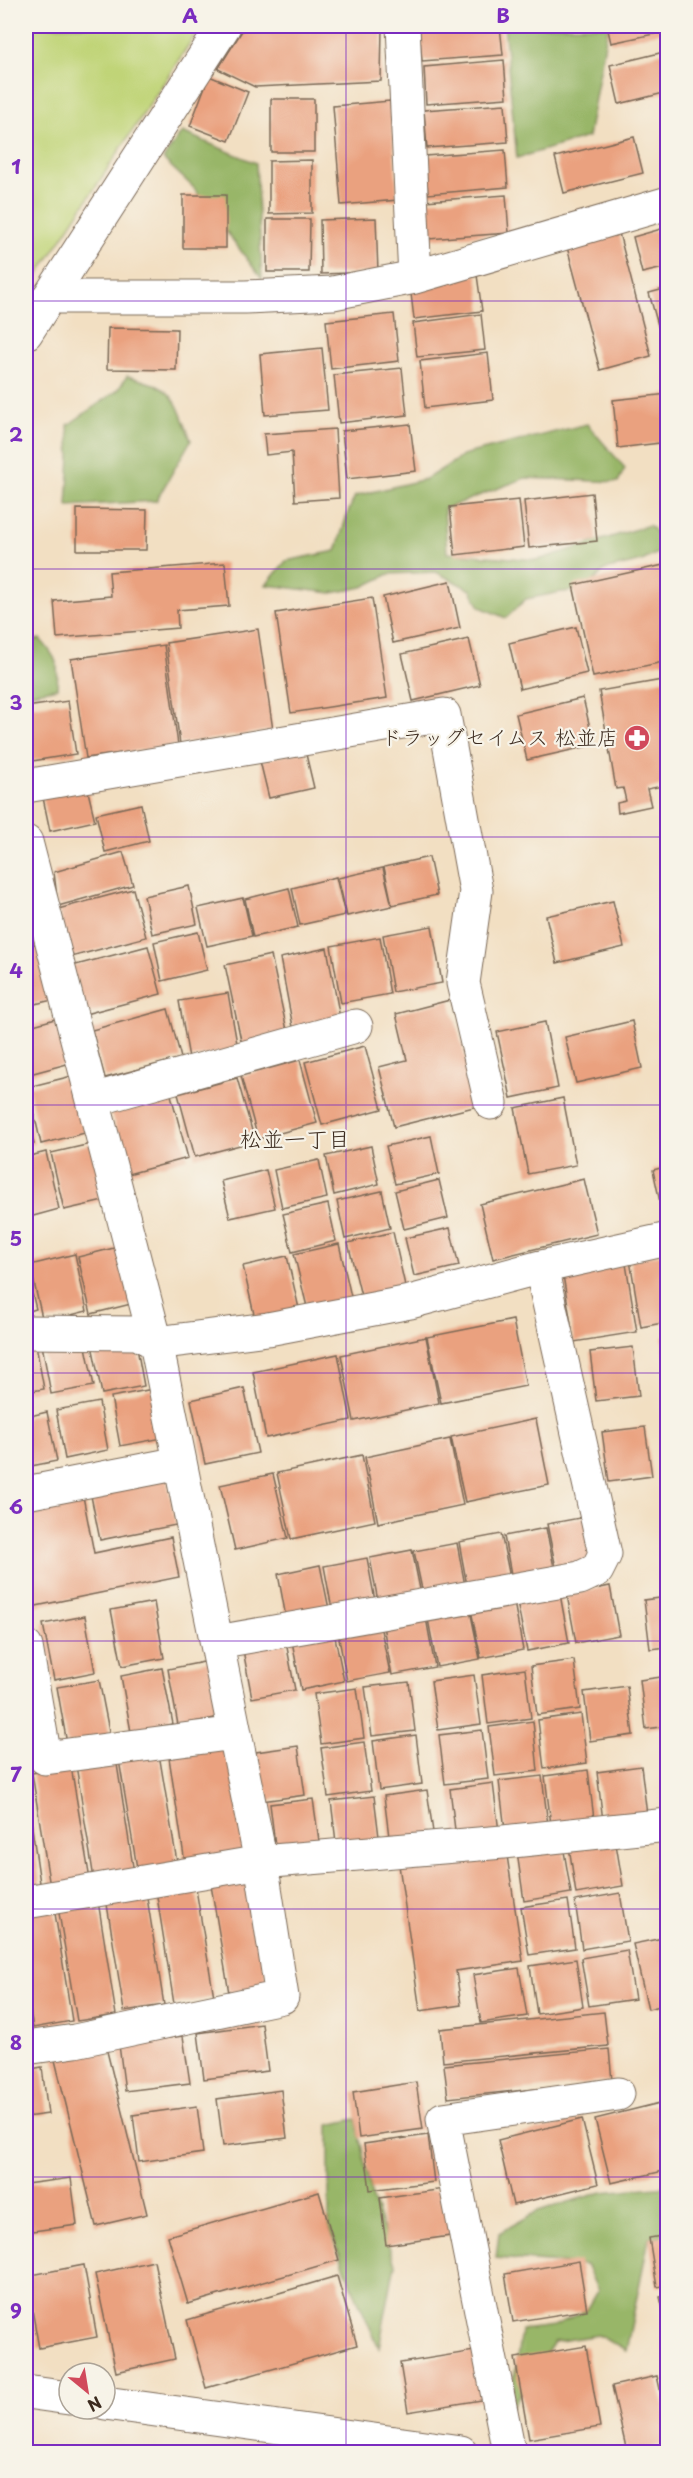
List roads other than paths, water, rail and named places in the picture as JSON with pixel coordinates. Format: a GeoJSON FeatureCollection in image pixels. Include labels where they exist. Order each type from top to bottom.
{"type":"FeatureCollection","features":[{"type":"Feature","properties":{"kind":"street"},"geometry":{"type":"LineString","coordinates":[[26,333],[224,26]]}},
{"type":"Feature","properties":{"kind":"street"},"geometry":{"type":"LineString","coordinates":[[403,26],[416,277]]}},
{"type":"Feature","properties":{"kind":"street"},"geometry":{"type":"LineString","coordinates":[[49,297],[245,297],[333,293],[416,277],[668,203]]}},
{"type":"Feature","properties":{"kind":"street"},"geometry":{"type":"LineString","coordinates":[[26,786],[444,715],[476,891],[463,983],[491,1103]]}},
{"type":"Feature","properties":{"kind":"street"},"geometry":{"type":"LineString","coordinates":[[26,842],[156,1343],[261,1862],[282,1998],[75,2041],[26,2048]]}},
{"type":"Feature","properties":{"kind":"street"},"geometry":{"type":"LineString","coordinates":[[93,1100],[356,1026]]}},
{"type":"Feature","properties":{"kind":"street"},"geometry":{"type":"LineString","coordinates":[[26,1332],[137,1333],[156,1343],[268,1329],[410,1302],[541,1267],[668,1239]]}},
{"type":"Feature","properties":{"kind":"street"},"geometry":{"type":"LineString","coordinates":[[217,1642],[580,1578],[597,1570],[605,1554],[541,1267]]}},
{"type":"Feature","properties":{"kind":"street"},"geometry":{"type":"LineString","coordinates":[[26,1493],[180,1463]]}},
{"type":"Feature","properties":{"kind":"street"},"geometry":{"type":"LineString","coordinates":[[26,1647],[45,1758],[235,1733]]}},
{"type":"Feature","properties":{"kind":"street"},"geometry":{"type":"LineString","coordinates":[[26,1902],[261,1862],[503,1842],[668,1825]]}},
{"type":"Feature","properties":{"kind":"street"},"geometry":{"type":"LineString","coordinates":[[509,2452],[443,2119],[618,2094]]}},
{"type":"Feature","properties":{"kind":"street"},"geometry":{"type":"LineString","coordinates":[[26,2392],[57,2396]]}},
{"type":"Feature","properties":{"kind":"street"},"geometry":{"type":"LineString","coordinates":[[117,2405],[461,2452]]}},
{"type":"Feature","properties":{"kind":"place","name":"ドラッグセイムス 松並店"},"geometry":{"type":"Point","coordinates":[637,738]}},
{"type":"Feature","properties":{"kind":"district","name":"松並一丁目"},"geometry":{"type":"Point","coordinates":[295,1139]}}]}
